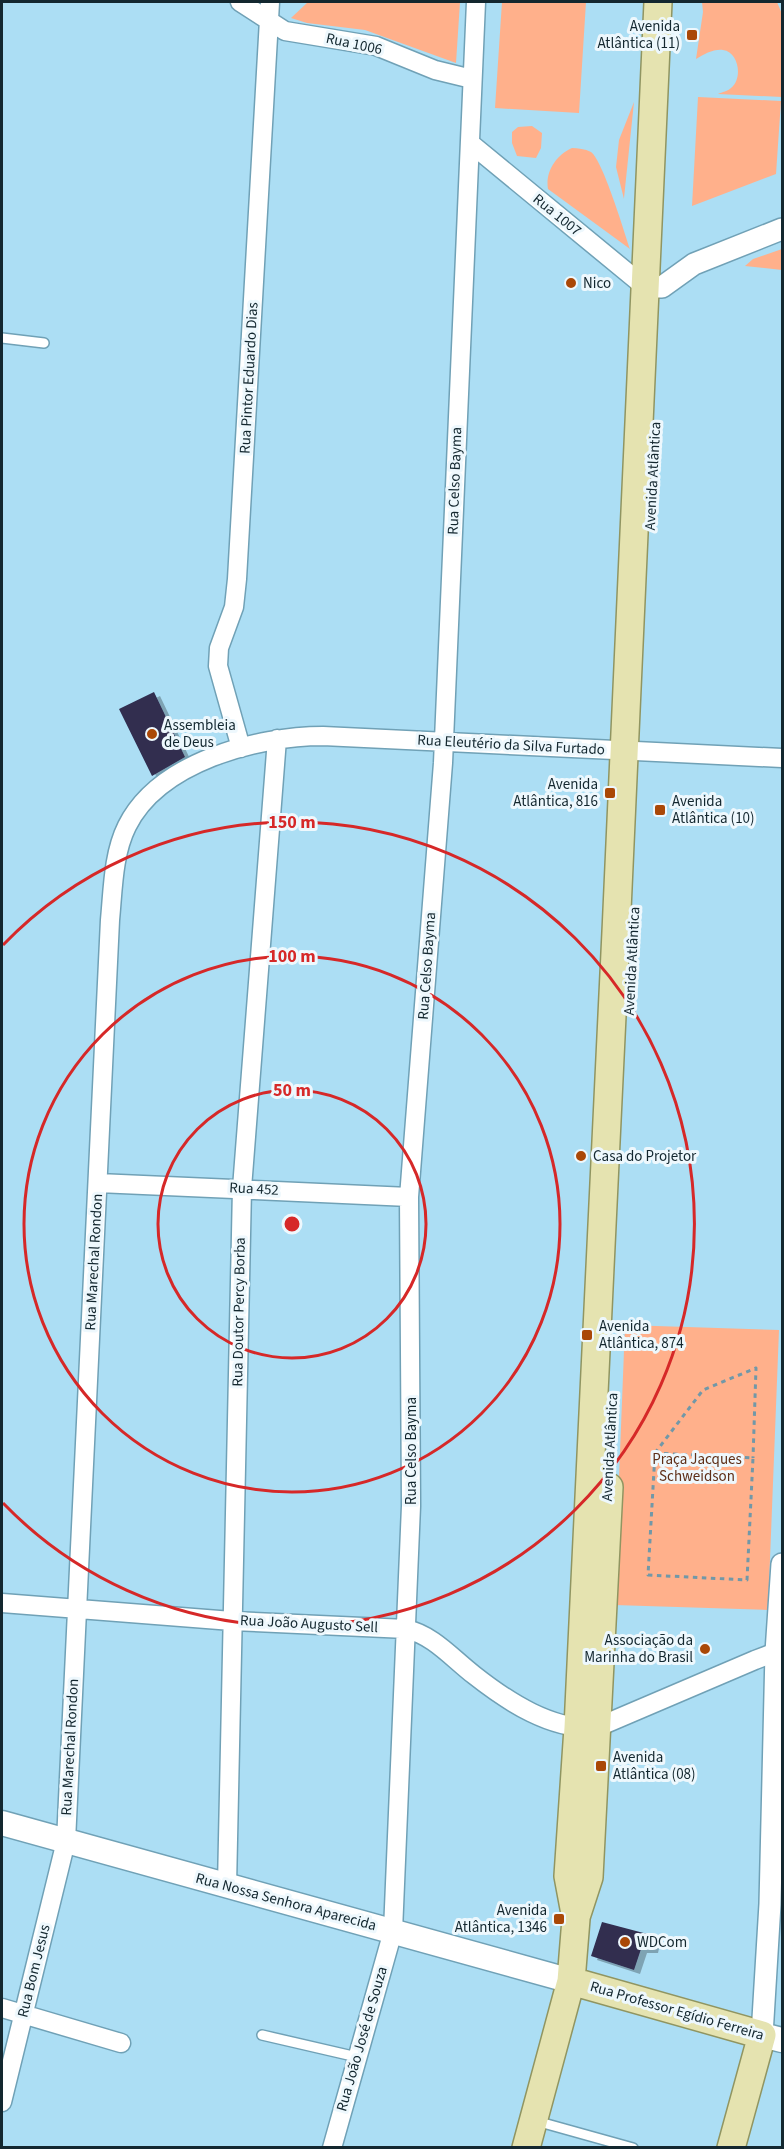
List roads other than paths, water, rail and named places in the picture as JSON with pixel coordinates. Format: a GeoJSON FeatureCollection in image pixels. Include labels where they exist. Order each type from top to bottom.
{"type":"FeatureCollection","features":[{"type":"Feature","properties":{"kind":"main road","name":"Avenida Atlântica"},"geometry":{"type":"LineString","coordinates":[[654,287],[658,2]]}},
{"type":"Feature","properties":{"kind":"main road","name":"Avenida Atlântica"},"geometry":{"type":"LineString","coordinates":[[526,2148],[570,1981],[579,1876],[588,1728],[654,287],[676,2]]}},
{"type":"Feature","properties":{"kind":"main road","name":"Rua Nossa Senhora Aparecida"},"geometry":{"type":"LineString","coordinates":[[2,1823],[570,1981]]}},
{"type":"Feature","properties":{"kind":"main road","name":"Rua Professor Egídio Ferreira"},"geometry":{"type":"LineString","coordinates":[[570,1981],[772,2038]]}},
{"type":"Feature","properties":{"kind":"main road"},"geometry":{"type":"LineString","coordinates":[[731,2148],[772,2038]]}},
{"type":"Feature","properties":{"kind":"street","name":"Rua 1006"},"geometry":{"type":"LineString","coordinates":[[240,2],[270,10],[285,31],[376,46],[435,70],[472,79]]}},
{"type":"Feature","properties":{"kind":"street","name":"Rua Celso Bayma"},"geometry":{"type":"LineString","coordinates":[[393,1931],[411,1506],[409,1197],[444,742],[476,2]]}},
{"type":"Feature","properties":{"kind":"street","name":"Rua Pintor Eduardo Dias"},"geometry":{"type":"LineString","coordinates":[[241,748],[219,676],[218,657],[234,607],[237,579],[270,10]]}},
{"type":"Feature","properties":{"kind":"street","name":"Rua 1007"},"geometry":{"type":"LineString","coordinates":[[470,143],[654,287]]}},
{"type":"Feature","properties":{"kind":"street"},"geometry":{"type":"LineString","coordinates":[[654,287],[694,264],[783,228]]}},
{"type":"Feature","properties":{"kind":"street","name":"Rua Eleutério da Silva Furtado"},"geometry":{"type":"LineString","coordinates":[[241,748],[277,739],[323,736],[783,758]]}},
{"type":"Feature","properties":{"kind":"street","name":"Rua Doutor Percy Borba"},"geometry":{"type":"LineString","coordinates":[[227,1886],[242,1188],[277,739]]}},
{"type":"Feature","properties":{"kind":"street","name":"Rua Marechal Rondon"},"geometry":{"type":"LineString","coordinates":[[66,1841],[110,920],[117,862],[122,841],[134,815],[156,790],[195,766],[241,748]]}},
{"type":"Feature","properties":{"kind":"street","name":"Rua 452"},"geometry":{"type":"LineString","coordinates":[[98,1183],[409,1197]]}},
{"type":"Feature","properties":{"kind":"street"},"geometry":{"type":"LineString","coordinates":[[772,2038],[770,1904],[783,1564]]}},
{"type":"Feature","properties":{"kind":"street","name":"Rua João Augusto Sell"},"geometry":{"type":"LineString","coordinates":[[2,1603],[232,1621],[406,1629],[432,1641],[507,1699],[555,1722],[588,1728]]}},
{"type":"Feature","properties":{"kind":"street"},"geometry":{"type":"LineString","coordinates":[[588,1728],[779,1652]]}},
{"type":"Feature","properties":{"kind":"street","name":"Rua Bom Jesus"},"geometry":{"type":"LineString","coordinates":[[2,2102],[66,1841]]}},
{"type":"Feature","properties":{"kind":"street","name":"Rua João José de Souza"},"geometry":{"type":"LineString","coordinates":[[332,2148],[393,1931]]}},
{"type":"Feature","properties":{"kind":"street"},"geometry":{"type":"LineString","coordinates":[[2,2008],[121,2043]]}},
{"type":"Feature","properties":{"kind":"lane"},"geometry":{"type":"LineString","coordinates":[[2,338],[44,343]]}},
{"type":"Feature","properties":{"kind":"lane"},"geometry":{"type":"LineString","coordinates":[[262,2035],[357,2057]]}},
{"type":"Feature","properties":{"kind":"lane"},"geometry":{"type":"LineString","coordinates":[[533,2120],[633,2148]]}},
{"type":"Feature","properties":{"kind":"place","name":"Avenida Atlântica (11)"},"geometry":{"type":"Point","coordinates":[692,35]}},
{"type":"Feature","properties":{"kind":"place","name":"Nico"},"geometry":{"type":"Point","coordinates":[571,283]}},
{"type":"Feature","properties":{"kind":"place","name":"Assembleia de Deus"},"geometry":{"type":"Point","coordinates":[152,734]}},
{"type":"Feature","properties":{"kind":"place","name":"Avenida Atlântica, 816"},"geometry":{"type":"Point","coordinates":[610,793]}},
{"type":"Feature","properties":{"kind":"place","name":"Avenida Atlântica (10)"},"geometry":{"type":"Point","coordinates":[660,810]}},
{"type":"Feature","properties":{"kind":"place","name":"Casa do Projetor"},"geometry":{"type":"Point","coordinates":[581,1156]}},
{"type":"Feature","properties":{"kind":"place","name":"Avenida Atlântica, 874"},"geometry":{"type":"Point","coordinates":[587,1335]}},
{"type":"Feature","properties":{"kind":"place","name":"Associação da Marinha do Brasil"},"geometry":{"type":"Point","coordinates":[705,1649]}},
{"type":"Feature","properties":{"kind":"place","name":"Avenida Atlântica (08)"},"geometry":{"type":"Point","coordinates":[601,1766]}},
{"type":"Feature","properties":{"kind":"place","name":"Avenida Atlântica, 1346"},"geometry":{"type":"Point","coordinates":[559,1919]}},
{"type":"Feature","properties":{"kind":"place","name":"WDCom"},"geometry":{"type":"Point","coordinates":[625,1942]}},
{"type":"Feature","properties":{"kind":"park label","name":"Praça Jacques Schweidson"},"geometry":{"type":"Point","coordinates":[697,1468]}}]}
